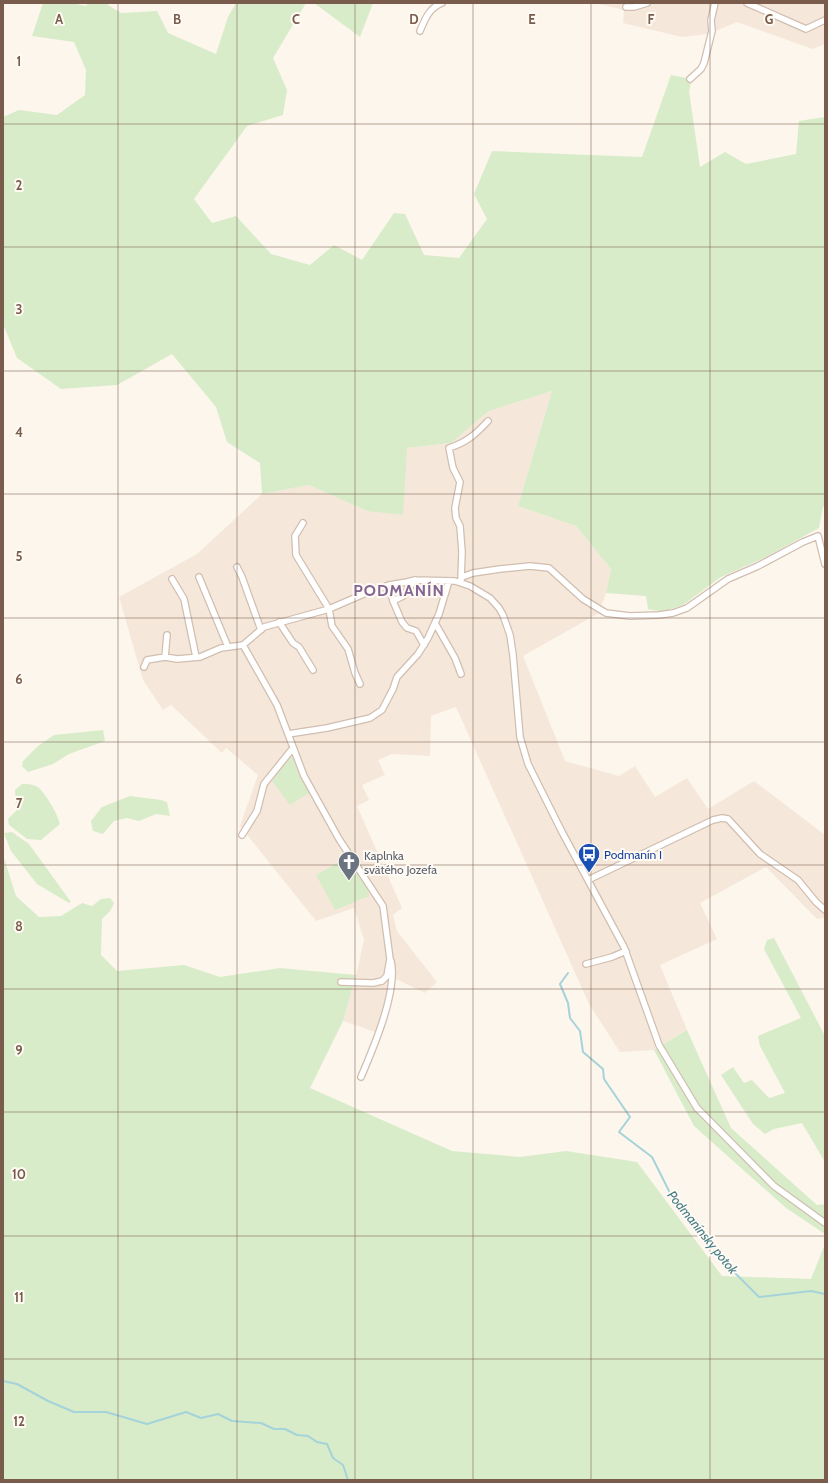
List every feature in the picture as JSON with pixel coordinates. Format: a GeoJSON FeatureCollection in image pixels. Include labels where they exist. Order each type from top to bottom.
{"type":"FeatureCollection","features":[{"type":"Feature","properties":{"kind":"street"},"geometry":{"type":"LineString","coordinates":[[420,31],[426,15],[442,3]]}},
{"type":"Feature","properties":{"kind":"street"},"geometry":{"type":"LineString","coordinates":[[626,7],[634,7],[647,3]]}},
{"type":"Feature","properties":{"kind":"street"},"geometry":{"type":"LineString","coordinates":[[690,78],[701,69],[704,63],[712,31],[711,20],[715,3]]}},
{"type":"Feature","properties":{"kind":"street"},"geometry":{"type":"LineString","coordinates":[[747,3],[806,29],[825,20]]}},
{"type":"Feature","properties":{"kind":"street"},"geometry":{"type":"LineString","coordinates":[[461,580],[460,526],[456,518],[455,508],[460,482],[453,468],[449,448],[462,444],[471,438],[488,421]]}},
{"type":"Feature","properties":{"kind":"street"},"geometry":{"type":"LineString","coordinates":[[303,523],[295,536],[296,555],[329,610],[332,626],[348,649],[360,684]]}},
{"type":"Feature","properties":{"kind":"street"},"geometry":{"type":"LineString","coordinates":[[144,667],[147,660],[165,657],[177,659],[196,657],[221,648],[243,646],[264,627],[329,610],[366,593],[389,585],[415,580],[461,580],[493,570],[530,566],[549,568],[583,599],[593,606],[606,613],[630,616],[673,613],[687,608],[728,579],[758,566],[803,542],[818,536],[825,564]]}},
{"type":"Feature","properties":{"kind":"street"},"geometry":{"type":"LineString","coordinates":[[237,567],[261,630]]}},
{"type":"Feature","properties":{"kind":"street"},"geometry":{"type":"LineString","coordinates":[[199,577],[228,647]]}},
{"type":"Feature","properties":{"kind":"street"},"geometry":{"type":"LineString","coordinates":[[172,579],[184,599],[196,657]]}},
{"type":"Feature","properties":{"kind":"street"},"geometry":{"type":"LineString","coordinates":[[393,601],[403,596],[415,580]]}},
{"type":"Feature","properties":{"kind":"street"},"geometry":{"type":"LineString","coordinates":[[461,580],[490,598],[503,615],[512,645],[519,728],[524,754],[546,800],[626,951],[659,1045],[698,1108],[774,1186],[825,1223]]}},
{"type":"Feature","properties":{"kind":"street"},"geometry":{"type":"LineString","coordinates":[[288,734],[327,728],[370,718],[382,710],[393,689],[396,678],[424,645],[435,623],[449,581]]}},
{"type":"Feature","properties":{"kind":"street"},"geometry":{"type":"LineString","coordinates":[[389,585],[393,601],[402,622],[407,628],[416,631],[424,645]]}},
{"type":"Feature","properties":{"kind":"street"},"geometry":{"type":"LineString","coordinates":[[279,622],[292,643],[299,647],[313,670]]}},
{"type":"Feature","properties":{"kind":"street"},"geometry":{"type":"LineString","coordinates":[[435,623],[455,658],[461,674]]}},
{"type":"Feature","properties":{"kind":"street"},"geometry":{"type":"LineString","coordinates":[[165,657],[167,635]]}},
{"type":"Feature","properties":{"kind":"street"},"geometry":{"type":"LineString","coordinates":[[243,646],[277,705],[304,776],[339,839],[383,906],[390,959],[393,969],[390,994],[380,1027],[361,1077]]}},
{"type":"Feature","properties":{"kind":"street"},"geometry":{"type":"LineString","coordinates":[[242,835],[257,811],[264,784],[293,748]]}},
{"type":"Feature","properties":{"kind":"street"},"geometry":{"type":"LineString","coordinates":[[588,880],[713,820],[722,818],[728,819],[760,854],[798,880],[816,902],[825,910]]}},
{"type":"Feature","properties":{"kind":"street"},"geometry":{"type":"LineString","coordinates":[[586,964],[626,951]]}},
{"type":"Feature","properties":{"kind":"street"},"geometry":{"type":"LineString","coordinates":[[341,982],[373,983],[382,981],[387,976],[390,959]]}},
{"type":"Feature","properties":{"kind":"shaded area"},"geometry":{"type":"Polygon","coordinates":[[[594,3],[825,3],[825,44],[813,49],[737,22],[708,34],[682,37],[623,23],[624,10],[594,3]]]}},
{"type":"Feature","properties":{"kind":"shaded area"},"geometry":{"type":"Polygon","coordinates":[[[552,391],[518,506],[576,526],[611,569],[606,593],[599,613],[523,656],[565,761],[619,776],[635,766],[655,797],[687,778],[708,809],[754,781],[825,835],[825,918],[817,919],[766,867],[700,903],[717,939],[660,965],[687,1030],[654,1050],[620,1052],[589,1004],[456,707],[431,716],[430,756],[392,754],[378,760],[385,775],[362,785],[369,800],[357,806],[402,908],[393,915],[397,931],[437,982],[425,993],[396,979],[381,1034],[343,1021],[364,940],[354,908],[316,921],[240,826],[258,775],[226,748],[222,753],[171,705],[163,710],[143,680],[119,597],[197,554],[262,494],[309,485],[367,511],[407,448],[451,443],[489,411],[552,391]]]}},
{"type":"Feature","properties":{"kind":"green space"},"geometry":{"type":"Polygon","coordinates":[[[43,3],[71,3],[86,6],[88,3],[108,3],[108,5],[121,13],[157,11],[168,33],[216,54],[228,17],[236,3],[306,3],[273,58],[287,90],[283,115],[247,126],[194,199],[212,223],[236,216],[271,254],[310,265],[334,245],[362,260],[394,213],[405,214],[424,255],[459,258],[487,219],[474,194],[492,151],[642,157],[671,75],[692,79],[689,91],[700,167],[725,152],[746,164],[796,154],[799,121],[825,117],[825,505],[823,507],[819,528],[762,559],[721,577],[683,605],[662,612],[648,609],[646,596],[606,593],[611,569],[576,526],[518,506],[552,391],[489,411],[451,443],[407,448],[403,515],[367,511],[309,485],[262,494],[260,463],[227,442],[216,407],[172,354],[117,385],[61,389],[17,358],[3,324],[3,117],[19,110],[57,115],[85,95],[86,70],[74,42],[32,36],[43,3]]]}},
{"type":"Feature","properties":{"kind":"green space"},"geometry":{"type":"Polygon","coordinates":[[[314,3],[373,3],[360,37],[314,3]]]}},
{"type":"Feature","properties":{"kind":"green space"},"geometry":{"type":"Polygon","coordinates":[[[103,730],[105,741],[69,754],[53,764],[28,772],[22,766],[23,761],[38,746],[54,735],[103,730]]]}},
{"type":"Feature","properties":{"kind":"green space"},"geometry":{"type":"Polygon","coordinates":[[[293,757],[298,773],[309,793],[290,805],[272,781],[288,758],[293,757]]]}},
{"type":"Feature","properties":{"kind":"green space"},"geometry":{"type":"Polygon","coordinates":[[[22,784],[29,784],[38,787],[49,801],[59,820],[60,824],[41,840],[27,839],[9,825],[8,819],[16,811],[15,790],[22,784]]]}},
{"type":"Feature","properties":{"kind":"green space"},"geometry":{"type":"Polygon","coordinates":[[[130,796],[167,802],[170,816],[156,814],[139,821],[127,818],[114,821],[103,834],[93,831],[91,821],[102,807],[130,796]]]}},
{"type":"Feature","properties":{"kind":"green space"},"geometry":{"type":"Polygon","coordinates":[[[12,832],[29,844],[71,902],[69,903],[37,884],[11,851],[4,833],[12,832]]]}},
{"type":"Feature","properties":{"kind":"green space"},"geometry":{"type":"Polygon","coordinates":[[[3,855],[16,896],[39,917],[61,916],[82,903],[92,906],[101,899],[110,898],[114,903],[110,911],[102,919],[101,955],[117,971],[184,965],[220,977],[280,968],[356,975],[343,1021],[310,1088],[452,1151],[520,1157],[566,1151],[637,1162],[722,1276],[811,1279],[825,1244],[825,1480],[3,1480],[3,855]]]}},
{"type":"Feature","properties":{"kind":"green space"},"geometry":{"type":"Polygon","coordinates":[[[344,859],[348,859],[368,890],[369,896],[335,910],[316,875],[344,859]]]}},
{"type":"Feature","properties":{"kind":"green space"},"geometry":{"type":"Polygon","coordinates":[[[774,938],[825,1036],[825,1162],[802,1123],[774,1129],[765,1134],[753,1124],[721,1075],[733,1067],[744,1083],[752,1080],[769,1098],[785,1093],[760,1046],[758,1036],[801,1018],[764,949],[767,940],[774,938]]]}},
{"type":"Feature","properties":{"kind":"green space"},"geometry":{"type":"Polygon","coordinates":[[[687,1030],[731,1128],[817,1205],[825,1204],[825,1234],[786,1208],[694,1126],[654,1050],[687,1030]]]}},
{"type":"Feature","properties":{"kind":"waterway","name":"Podmanínsky potok"},"geometry":{"type":"LineString","coordinates":[[568,973],[560,984],[568,1003],[570,1018],[580,1031],[583,1052],[603,1069],[604,1079],[630,1117],[619,1132],[652,1157],[671,1195],[729,1267],[759,1297],[811,1291],[825,1294]]}},
{"type":"Feature","properties":{"kind":"waterway"},"geometry":{"type":"LineString","coordinates":[[3,1381],[17,1384],[48,1401],[74,1412],[106,1412],[147,1424],[186,1412],[201,1418],[218,1414],[232,1421],[261,1423],[274,1429],[285,1429],[297,1435],[308,1436],[317,1442],[327,1444],[333,1458],[343,1465],[348,1480]]}},
{"type":"Feature","properties":{"kind":"place","name":"Podmanín I"},"geometry":{"type":"Point","coordinates":[589,874]}},
{"type":"Feature","properties":{"kind":"place","name":"Kaplnka svätého Jozefa"},"geometry":{"type":"Point","coordinates":[349,882]}},
{"type":"Feature","properties":{"kind":"district","name":"PODMANÍN"},"geometry":{"type":"Point","coordinates":[399,590]}}]}
